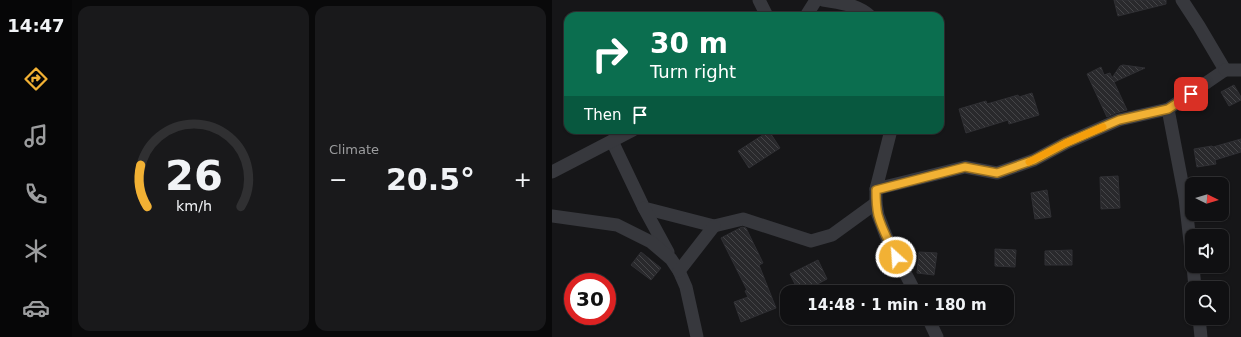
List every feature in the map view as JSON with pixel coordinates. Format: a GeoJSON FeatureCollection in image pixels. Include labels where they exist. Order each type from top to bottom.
{"type":"FeatureCollection","features":[{"type":"Feature","properties":{"kind":"street"},"geometry":{"type":"LineString","coordinates":[[759,0],[765,12]]}},
{"type":"Feature","properties":{"kind":"street"},"geometry":{"type":"LineString","coordinates":[[808,12],[816,0]]}},
{"type":"Feature","properties":{"kind":"street"},"geometry":{"type":"LineString","coordinates":[[823,0],[848,4],[866,12]]}},
{"type":"Feature","properties":{"kind":"street"},"geometry":{"type":"LineString","coordinates":[[1182,0],[1225,70]]}},
{"type":"Feature","properties":{"kind":"street"},"geometry":{"type":"LineString","coordinates":[[876,190],[965,167],[997,173],[1034,160],[1066,143],[1119,120],[1168,109],[1225,70],[1241,70]]}},
{"type":"Feature","properties":{"kind":"street"},"geometry":{"type":"LineString","coordinates":[[1168,109],[1185,198],[1189,229]]}},
{"type":"Feature","properties":{"kind":"street"},"geometry":{"type":"LineString","coordinates":[[552,172],[625,134]]}},
{"type":"Feature","properties":{"kind":"street"},"geometry":{"type":"LineString","coordinates":[[890,134],[876,190],[876,203],[878,215],[886,236],[911,285]]}},
{"type":"Feature","properties":{"kind":"street"},"geometry":{"type":"LineString","coordinates":[[612,141],[644,208],[679,271],[686,287],[697,337]]}},
{"type":"Feature","properties":{"kind":"street"},"geometry":{"type":"LineString","coordinates":[[644,208],[714,226],[743,219],[811,241],[832,236],[876,203]]}},
{"type":"Feature","properties":{"kind":"street"},"geometry":{"type":"LineString","coordinates":[[552,216],[617,225],[651,242],[671,259]]}},
{"type":"Feature","properties":{"kind":"street"},"geometry":{"type":"LineString","coordinates":[[679,271],[714,226]]}},
{"type":"Feature","properties":{"kind":"street"},"geometry":{"type":"LineString","coordinates":[[931,325],[937,337]]}},
{"type":"Feature","properties":{"kind":"street"},"geometry":{"type":"LineString","coordinates":[[1200,325],[1201,337]]}},
{"type":"Feature","properties":{"kind":"building"},"geometry":{"type":"Polygon","coordinates":[[[1114,0],[1166,0],[1166,4],[1118,16],[1114,0]]]}},
{"type":"Feature","properties":{"kind":"building"},"geometry":{"type":"Polygon","coordinates":[[[1123,65],[1145,68],[1114,82],[1127,110],[1107,117],[1087,74],[1101,67],[1104,75],[1110,73],[1112,78],[1120,66],[1123,65]]]}},
{"type":"Feature","properties":{"kind":"building"},"geometry":{"type":"Polygon","coordinates":[[[1234,85],[1241,97],[1241,100],[1229,106],[1221,92],[1234,85]]]}},
{"type":"Feature","properties":{"kind":"building"},"geometry":{"type":"Polygon","coordinates":[[[1032,93],[1039,115],[1009,124],[1008,120],[966,133],[959,109],[986,101],[987,104],[1018,95],[1019,97],[1032,93]]]}},
{"type":"Feature","properties":{"kind":"building"},"geometry":{"type":"Polygon","coordinates":[[[764,134],[771,134],[780,148],[749,168],[738,151],[764,134]]]}},
{"type":"Feature","properties":{"kind":"building"},"geometry":{"type":"Polygon","coordinates":[[[1241,139],[1241,152],[1215,160],[1216,164],[1197,167],[1194,149],[1213,147],[1241,139]]]}},
{"type":"Feature","properties":{"kind":"building"},"geometry":{"type":"Polygon","coordinates":[[[1118,176],[1120,208],[1101,209],[1100,177],[1118,176]]]}},
{"type":"Feature","properties":{"kind":"building"},"geometry":{"type":"Polygon","coordinates":[[[1047,190],[1051,217],[1035,219],[1031,193],[1047,190]]]}},
{"type":"Feature","properties":{"kind":"building"},"geometry":{"type":"Polygon","coordinates":[[[742,227],[746,228],[763,263],[759,265],[776,308],[741,322],[734,302],[748,297],[745,291],[747,290],[721,238],[742,227]]]}},
{"type":"Feature","properties":{"kind":"building"},"geometry":{"type":"Polygon","coordinates":[[[995,249],[1016,250],[1015,267],[995,266],[995,249]]]}},
{"type":"Feature","properties":{"kind":"building"},"geometry":{"type":"Polygon","coordinates":[[[1072,250],[1072,265],[1045,265],[1045,251],[1072,250]]]}},
{"type":"Feature","properties":{"kind":"building"},"geometry":{"type":"Polygon","coordinates":[[[641,252],[661,268],[651,280],[631,265],[641,252]]]}},
{"type":"Feature","properties":{"kind":"building"},"geometry":{"type":"Polygon","coordinates":[[[919,252],[937,253],[934,275],[917,273],[919,252]]]}},
{"type":"Feature","properties":{"kind":"building"},"geometry":{"type":"Polygon","coordinates":[[[818,260],[827,279],[815,285],[796,285],[790,274],[818,260]]]}},
{"type":"Feature","properties":{"kind":"slow traffic"},"geometry":{"type":"LineString","coordinates":[[1029,162],[1066,143],[1103,127]]}},
{"type":"Feature","properties":{"kind":"route"},"geometry":{"type":"LineString","coordinates":[[896,257],[878,215],[876,190],[965,167],[997,173],[1034,160],[1066,143],[1119,120],[1168,109],[1191,94]]}}]}
